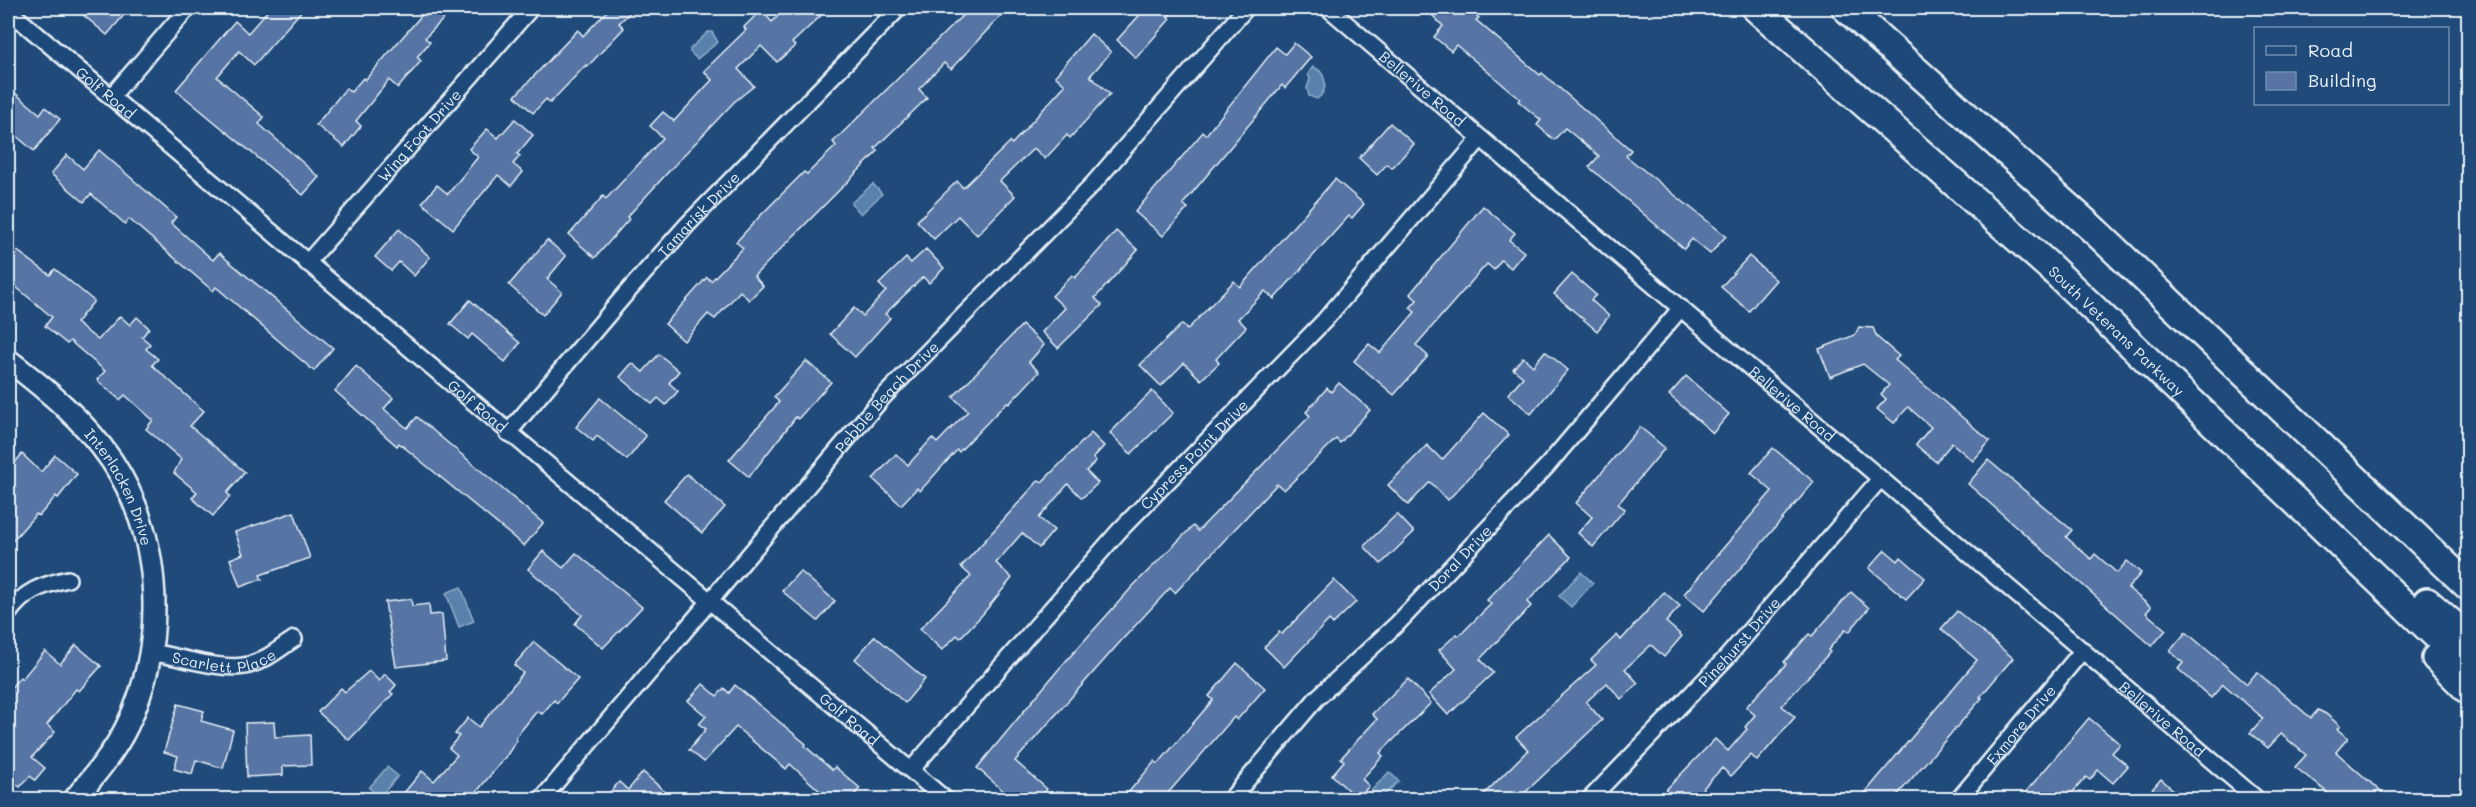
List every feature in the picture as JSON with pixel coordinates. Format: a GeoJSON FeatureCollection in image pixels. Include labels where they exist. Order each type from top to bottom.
{"type":"FeatureCollection","features":[{"type":"Feature","properties":{"kind":"highway","name":"South Veterans Parkway"},"geometry":{"type":"LineString","coordinates":[[1756,8],[2050,267],[2342,542],[2469,666]]}},
{"type":"Feature","properties":{"kind":"highway"},"geometry":{"type":"LineString","coordinates":[[1845,8],[2096,232],[2469,586]]}},
{"type":"Feature","properties":{"kind":"highway"},"geometry":{"type":"LineString","coordinates":[[2342,542],[2370,592],[2469,690]]}},
{"type":"Feature","properties":{"kind":"highway"},"geometry":{"type":"LineString","coordinates":[[2365,565],[2406,584],[2469,638]]}},
{"type":"Feature","properties":{"kind":"street"},"geometry":{"type":"LineString","coordinates":[[111,97],[188,8]]}},
{"type":"Feature","properties":{"kind":"street","name":"Wing Foot Drive"},"geometry":{"type":"LineString","coordinates":[[307,263],[531,8]]}},
{"type":"Feature","properties":{"kind":"street","name":"Tamarisk Drive"},"geometry":{"type":"LineString","coordinates":[[508,433],[687,225],[899,8]]}},
{"type":"Feature","properties":{"kind":"street","name":"Pebble Beach Drive"},"geometry":{"type":"LineString","coordinates":[[541,800],[883,397],[1093,184],[1246,8]]}},
{"type":"Feature","properties":{"kind":"street","name":"Bellerive Road"},"geometry":{"type":"LineString","coordinates":[[1328,8],[2258,800]]}},
{"type":"Feature","properties":{"kind":"street","name":"Golf Road"},"geometry":{"type":"LineString","coordinates":[[8,10],[946,800]]}},
{"type":"Feature","properties":{"kind":"street","name":"Cypress Point Drive"},"geometry":{"type":"LineString","coordinates":[[911,770],[1119,531],[1324,321],[1480,139]]}},
{"type":"Feature","properties":{"kind":"street","name":"Doral Drive"},"geometry":{"type":"LineString","coordinates":[[1230,800],[1317,698],[1398,623],[1547,466],[1681,308]]}},
{"type":"Feature","properties":{"kind":"street","name":"Interlacken Drive"},"geometry":{"type":"LineString","coordinates":[[8,360],[84,426],[113,462],[140,520],[153,575],[151,652],[141,691],[126,727],[93,777],[74,800]]}},
{"type":"Feature","properties":{"kind":"street","name":"Pinehurst Drive"},"geometry":{"type":"LineString","coordinates":[[1589,800],[1727,657],[1880,479]]}},
{"type":"Feature","properties":{"kind":"street"},"geometry":{"type":"LineString","coordinates":[[8,614],[18,599],[46,584],[68,579]]}},
{"type":"Feature","properties":{"kind":"street","name":"Scarlett Place"},"geometry":{"type":"LineString","coordinates":[[151,652],[227,666],[246,666],[264,659],[294,639]]}},
{"type":"Feature","properties":{"kind":"street","name":"Exmore Drive"},"geometry":{"type":"LineString","coordinates":[[1958,800],[2083,650]]}},
{"type":"Feature","properties":{"kind":"water"},"geometry":{"type":"Polygon","coordinates":[[[708,32],[712,32],[718,42],[697,59],[690,49],[708,32]]]}},
{"type":"Feature","properties":{"kind":"water"},"geometry":{"type":"Polygon","coordinates":[[[1313,67],[1318,69],[1325,82],[1323,91],[1317,99],[1309,96],[1307,88],[1310,79],[1308,74],[1313,67]]]}},
{"type":"Feature","properties":{"kind":"water"},"geometry":{"type":"Polygon","coordinates":[[[873,184],[882,194],[861,214],[851,203],[873,184]]]}},
{"type":"Feature","properties":{"kind":"water"},"geometry":{"type":"Polygon","coordinates":[[[1581,572],[1593,583],[1571,607],[1559,596],[1581,572]]]}},
{"type":"Feature","properties":{"kind":"water"},"geometry":{"type":"Polygon","coordinates":[[[461,587],[474,621],[459,627],[446,593],[461,587]]]}},
{"type":"Feature","properties":{"kind":"water"},"geometry":{"type":"Polygon","coordinates":[[[387,767],[398,776],[380,797],[369,788],[387,767]]]}},
{"type":"Feature","properties":{"kind":"water"},"geometry":{"type":"Polygon","coordinates":[[[1389,772],[1399,781],[1380,799],[1371,791],[1389,772]]]}},
{"type":"Feature","properties":{"kind":"building"},"geometry":{"type":"Polygon","coordinates":[[[75,8],[130,8],[107,35],[75,8]]]}},
{"type":"Feature","properties":{"kind":"building"},"geometry":{"type":"Polygon","coordinates":[[[270,8],[304,8],[254,65],[239,51],[217,77],[264,117],[259,124],[319,177],[303,195],[176,90],[235,21],[248,33],[270,8]]]}},
{"type":"Feature","properties":{"kind":"building"},"geometry":{"type":"Polygon","coordinates":[[[428,8],[454,8],[425,38],[430,42],[417,57],[421,61],[398,88],[389,80],[356,121],[361,126],[344,147],[316,125],[346,88],[351,92],[363,78],[365,80],[428,8]]]}},
{"type":"Feature","properties":{"kind":"building"},"geometry":{"type":"Polygon","coordinates":[[[610,8],[635,8],[619,23],[624,28],[587,67],[586,65],[550,103],[546,99],[533,113],[515,96],[578,30],[583,36],[610,8]]]}},
{"type":"Feature","properties":{"kind":"building"},"geometry":{"type":"Polygon","coordinates":[[[786,8],[829,8],[792,43],[795,46],[777,62],[761,46],[738,69],[754,86],[734,102],[683,156],[627,217],[629,219],[595,258],[569,235],[603,196],[606,199],[663,138],[650,126],[663,112],[674,121],[712,80],[704,71],[746,30],[744,27],[761,10],[772,22],[786,8]]]}},
{"type":"Feature","properties":{"kind":"building"},"geometry":{"type":"Polygon","coordinates":[[[970,8],[1008,8],[951,69],[944,63],[919,89],[927,98],[875,148],[878,151],[754,276],[763,286],[749,300],[740,291],[715,319],[708,314],[684,341],[665,324],[707,277],[711,281],[743,248],[736,242],[761,215],[804,172],[807,174],[836,146],[833,142],[970,8]]]}},
{"type":"Feature","properties":{"kind":"building"},"geometry":{"type":"Polygon","coordinates":[[[1146,8],[1176,8],[1168,17],[1170,19],[1136,58],[1117,40],[1146,8]]]}},
{"type":"Feature","properties":{"kind":"building"},"geometry":{"type":"Polygon","coordinates":[[[1425,8],[1466,8],[1479,18],[1476,20],[1540,75],[1542,73],[1631,150],[1626,156],[1726,236],[1710,254],[1692,239],[1684,249],[1589,167],[1599,156],[1565,128],[1554,140],[1537,125],[1541,120],[1518,101],[1520,99],[1456,45],[1451,51],[1434,37],[1443,26],[1425,8]]]}},
{"type":"Feature","properties":{"kind":"building"},"geometry":{"type":"Polygon","coordinates":[[[1091,34],[1111,52],[1090,76],[1110,94],[1070,138],[1067,135],[1045,159],[1034,148],[1000,181],[1015,196],[977,235],[958,216],[934,239],[917,221],[957,181],[963,188],[1010,142],[1012,144],[1065,85],[1055,76],[1091,34]]]}},
{"type":"Feature","properties":{"kind":"building"},"geometry":{"type":"Polygon","coordinates":[[[1294,43],[1311,57],[1285,88],[1282,85],[1183,204],[1188,208],[1163,236],[1135,212],[1203,132],[1206,135],[1276,47],[1285,54],[1294,43]]]}},
{"type":"Feature","properties":{"kind":"building"},"geometry":{"type":"Polygon","coordinates":[[[8,87],[40,114],[45,107],[60,119],[34,151],[8,129],[8,87]]]}},
{"type":"Feature","properties":{"kind":"building"},"geometry":{"type":"Polygon","coordinates":[[[515,119],[533,135],[517,154],[520,156],[513,164],[523,172],[511,186],[498,175],[453,229],[422,203],[437,185],[448,194],[478,157],[469,149],[487,129],[498,138],[515,119]]]}},
{"type":"Feature","properties":{"kind":"building"},"geometry":{"type":"Polygon","coordinates":[[[1390,123],[1414,144],[1392,168],[1387,164],[1377,175],[1359,158],[1390,123]]]}},
{"type":"Feature","properties":{"kind":"building"},"geometry":{"type":"Polygon","coordinates":[[[99,150],[176,217],[171,223],[213,260],[219,253],[333,348],[314,371],[216,287],[213,291],[129,219],[125,224],[91,194],[84,202],[51,174],[67,155],[83,169],[99,150]]]}},
{"type":"Feature","properties":{"kind":"building"},"geometry":{"type":"Polygon","coordinates":[[[1335,179],[1364,204],[1352,218],[1349,216],[1274,299],[1265,291],[1238,319],[1246,327],[1216,359],[1219,363],[1201,380],[1184,363],[1161,386],[1140,365],[1182,324],[1187,330],[1234,281],[1240,287],[1335,179]]]}},
{"type":"Feature","properties":{"kind":"building"},"geometry":{"type":"Polygon","coordinates":[[[1483,206],[1515,233],[1509,240],[1524,252],[1511,268],[1501,260],[1494,270],[1487,264],[1416,345],[1428,356],[1394,395],[1354,361],[1369,344],[1380,353],[1415,312],[1410,308],[1417,300],[1410,294],[1483,206]]]}},
{"type":"Feature","properties":{"kind":"building"},"geometry":{"type":"Polygon","coordinates":[[[399,229],[430,257],[414,276],[399,262],[391,271],[375,257],[399,229]]]}},
{"type":"Feature","properties":{"kind":"building"},"geometry":{"type":"Polygon","coordinates":[[[1116,231],[1138,250],[1095,298],[1102,305],[1058,348],[1042,332],[1065,308],[1052,296],[1072,275],[1075,278],[1116,231]]]}},
{"type":"Feature","properties":{"kind":"building"},"geometry":{"type":"Polygon","coordinates":[[[547,240],[566,256],[547,279],[562,292],[543,315],[509,285],[547,240]]]}},
{"type":"Feature","properties":{"kind":"building"},"geometry":{"type":"Polygon","coordinates":[[[8,244],[50,275],[55,269],[94,301],[76,323],[98,340],[120,316],[130,325],[137,317],[149,328],[142,337],[150,344],[146,349],[158,359],[152,365],[204,411],[190,426],[245,472],[227,493],[230,496],[213,516],[192,498],[197,492],[174,473],[181,459],[146,429],[153,420],[125,395],[120,400],[97,380],[105,371],[70,341],[67,344],[45,326],[52,317],[16,287],[8,299],[8,244]]]}},
{"type":"Feature","properties":{"kind":"building"},"geometry":{"type":"Polygon","coordinates":[[[926,249],[944,268],[929,283],[923,277],[885,314],[890,318],[855,357],[830,334],[854,308],[863,316],[886,291],[879,284],[906,258],[911,263],[926,249]]]}},
{"type":"Feature","properties":{"kind":"building"},"geometry":{"type":"Polygon","coordinates":[[[1749,256],[1776,280],[1749,311],[1721,287],[1749,256]]]}},
{"type":"Feature","properties":{"kind":"building"},"geometry":{"type":"Polygon","coordinates":[[[1572,274],[1596,295],[1591,300],[1609,316],[1597,331],[1554,294],[1572,274]]]}},
{"type":"Feature","properties":{"kind":"building"},"geometry":{"type":"Polygon","coordinates":[[[470,300],[520,343],[505,362],[472,334],[468,339],[450,324],[470,300]]]}},
{"type":"Feature","properties":{"kind":"building"},"geometry":{"type":"Polygon","coordinates":[[[1022,325],[1044,345],[1029,362],[1039,372],[959,452],[957,450],[920,491],[917,488],[901,505],[873,479],[896,454],[908,465],[932,438],[937,443],[968,411],[953,397],[1022,325]]]}},
{"type":"Feature","properties":{"kind":"building"},"geometry":{"type":"Polygon","coordinates":[[[1859,327],[1873,328],[1877,337],[1899,356],[1895,360],[1990,441],[1973,461],[1952,443],[1936,462],[1916,445],[1931,427],[1908,407],[1894,423],[1877,409],[1886,399],[1881,394],[1889,385],[1863,364],[1830,377],[1819,349],[1855,335],[1859,327]]]}},
{"type":"Feature","properties":{"kind":"building"},"geometry":{"type":"Polygon","coordinates":[[[1545,351],[1568,370],[1531,414],[1508,394],[1523,377],[1513,369],[1523,357],[1533,366],[1545,351]]]}},
{"type":"Feature","properties":{"kind":"building"},"geometry":{"type":"Polygon","coordinates":[[[659,354],[679,371],[669,383],[678,391],[666,405],[658,398],[652,404],[620,377],[632,363],[643,372],[659,354]]]}},
{"type":"Feature","properties":{"kind":"building"},"geometry":{"type":"Polygon","coordinates":[[[806,361],[831,382],[798,419],[796,417],[749,477],[729,460],[779,402],[774,397],[806,361]]]}},
{"type":"Feature","properties":{"kind":"building"},"geometry":{"type":"Polygon","coordinates":[[[356,366],[393,398],[384,409],[407,428],[417,417],[543,523],[524,546],[399,443],[397,446],[335,391],[356,366]]]}},
{"type":"Feature","properties":{"kind":"building"},"geometry":{"type":"Polygon","coordinates":[[[1686,376],[1729,414],[1713,433],[1669,395],[1686,376]]]}},
{"type":"Feature","properties":{"kind":"building"},"geometry":{"type":"Polygon","coordinates":[[[1339,383],[1370,410],[1340,443],[1336,439],[1284,490],[1277,484],[1175,593],[1170,588],[1121,641],[1015,761],[1047,789],[1039,800],[1014,800],[977,768],[1058,670],[1133,586],[1193,526],[1198,531],[1310,416],[1306,412],[1327,388],[1331,392],[1339,383]]]}},
{"type":"Feature","properties":{"kind":"building"},"geometry":{"type":"Polygon","coordinates":[[[1152,391],[1173,413],[1131,454],[1110,433],[1152,391]]]}},
{"type":"Feature","properties":{"kind":"building"},"geometry":{"type":"Polygon","coordinates":[[[600,398],[646,436],[627,460],[597,436],[593,441],[576,427],[600,398]]]}},
{"type":"Feature","properties":{"kind":"building"},"geometry":{"type":"Polygon","coordinates":[[[1484,413],[1509,435],[1448,500],[1430,482],[1408,505],[1388,485],[1427,445],[1442,460],[1484,413]]]}},
{"type":"Feature","properties":{"kind":"building"},"geometry":{"type":"Polygon","coordinates":[[[1640,427],[1665,448],[1618,504],[1625,509],[1593,547],[1578,533],[1592,517],[1576,503],[1640,427]]]}},
{"type":"Feature","properties":{"kind":"building"},"geometry":{"type":"Polygon","coordinates":[[[1091,433],[1104,446],[1093,458],[1096,461],[1086,471],[1098,483],[1082,498],[1068,484],[1039,518],[1054,530],[1039,548],[1022,533],[996,563],[1012,578],[960,638],[957,635],[942,650],[920,629],[971,576],[961,567],[1039,480],[1042,482],[1091,433]]]}},
{"type":"Feature","properties":{"kind":"building"},"geometry":{"type":"Polygon","coordinates":[[[1773,448],[1814,482],[1704,611],[1684,594],[1772,491],[1751,473],[1773,448]]]}},
{"type":"Feature","properties":{"kind":"building"},"geometry":{"type":"Polygon","coordinates":[[[22,454],[41,472],[55,455],[77,474],[58,498],[56,496],[39,516],[36,514],[8,546],[8,471],[22,454]]]}},
{"type":"Feature","properties":{"kind":"building"},"geometry":{"type":"Polygon","coordinates":[[[1988,460],[2072,530],[2066,537],[2091,559],[2095,554],[2117,573],[2127,561],[2141,573],[2128,588],[2151,607],[2146,613],[2166,630],[2152,646],[1968,484],[1988,460]]]}},
{"type":"Feature","properties":{"kind":"building"},"geometry":{"type":"Polygon","coordinates":[[[687,474],[725,507],[702,533],[664,500],[687,474]]]}},
{"type":"Feature","properties":{"kind":"building"},"geometry":{"type":"Polygon","coordinates":[[[294,512],[310,558],[260,575],[262,579],[240,587],[230,559],[243,554],[235,532],[294,512]]]}},
{"type":"Feature","properties":{"kind":"building"},"geometry":{"type":"Polygon","coordinates":[[[1397,514],[1414,532],[1381,564],[1364,546],[1397,514]]]}},
{"type":"Feature","properties":{"kind":"building"},"geometry":{"type":"Polygon","coordinates":[[[1549,535],[1571,557],[1527,602],[1531,606],[1480,659],[1493,673],[1448,715],[1429,694],[1456,669],[1439,650],[1457,634],[1459,636],[1491,604],[1487,600],[1549,535]]]}},
{"type":"Feature","properties":{"kind":"building"},"geometry":{"type":"Polygon","coordinates":[[[1885,550],[1898,561],[1901,557],[1925,578],[1906,599],[1869,568],[1885,550]]]}},
{"type":"Feature","properties":{"kind":"building"},"geometry":{"type":"Polygon","coordinates":[[[543,551],[563,568],[576,553],[642,607],[603,648],[575,624],[582,615],[528,569],[543,551]]]}},
{"type":"Feature","properties":{"kind":"building"},"geometry":{"type":"Polygon","coordinates":[[[800,571],[835,601],[818,621],[782,591],[800,571]]]}},
{"type":"Feature","properties":{"kind":"building"},"geometry":{"type":"Polygon","coordinates":[[[1334,580],[1356,602],[1333,624],[1329,620],[1284,667],[1264,647],[1279,632],[1282,634],[1334,580]]]}},
{"type":"Feature","properties":{"kind":"building"},"geometry":{"type":"Polygon","coordinates":[[[1664,592],[1680,606],[1666,622],[1682,636],[1664,657],[1651,645],[1625,669],[1638,683],[1621,699],[1607,683],[1586,702],[1602,720],[1517,800],[1478,800],[1528,750],[1516,737],[1596,665],[1591,660],[1617,635],[1621,640],[1664,592]]]}},
{"type":"Feature","properties":{"kind":"building"},"geometry":{"type":"Polygon","coordinates":[[[1851,592],[1869,608],[1849,632],[1846,629],[1828,650],[1830,652],[1782,706],[1795,717],[1757,761],[1751,755],[1731,776],[1722,768],[1692,800],[1656,800],[1715,739],[1728,751],[1747,729],[1745,727],[1755,715],[1746,707],[1786,664],[1784,662],[1809,634],[1812,636],[1851,592]]]}},
{"type":"Feature","properties":{"kind":"building"},"geometry":{"type":"Polygon","coordinates":[[[411,599],[412,606],[429,604],[430,615],[442,614],[446,661],[396,667],[385,602],[411,599]]]}},
{"type":"Feature","properties":{"kind":"building"},"geometry":{"type":"Polygon","coordinates":[[[1957,611],[2013,658],[1980,697],[1982,698],[1893,800],[1859,800],[1977,660],[1941,629],[1957,611]]]}},
{"type":"Feature","properties":{"kind":"building"},"geometry":{"type":"Polygon","coordinates":[[[2186,632],[2247,684],[2257,672],[2311,718],[2318,710],[2326,714],[2340,726],[2337,729],[2348,738],[2336,752],[2390,800],[2337,800],[2295,767],[2306,755],[2281,734],[2268,748],[2250,733],[2263,718],[2223,684],[2211,698],[2178,669],[2183,663],[2170,651],[2186,632]]]}},
{"type":"Feature","properties":{"kind":"building"},"geometry":{"type":"Polygon","coordinates":[[[875,636],[925,679],[905,703],[855,659],[875,636]]]}},
{"type":"Feature","properties":{"kind":"building"},"geometry":{"type":"Polygon","coordinates":[[[534,642],[578,679],[557,703],[554,700],[542,714],[537,711],[515,738],[517,740],[507,755],[470,800],[398,800],[422,771],[434,781],[457,755],[449,748],[459,736],[455,734],[468,718],[479,727],[523,673],[514,665],[534,642]]]}},
{"type":"Feature","properties":{"kind":"building"},"geometry":{"type":"Polygon","coordinates":[[[76,645],[101,666],[79,691],[76,689],[47,725],[55,732],[32,757],[45,768],[35,780],[30,776],[20,787],[16,784],[8,793],[8,691],[20,677],[22,679],[45,651],[60,664],[76,645]]]}},
{"type":"Feature","properties":{"kind":"building"},"geometry":{"type":"Polygon","coordinates":[[[1237,663],[1265,688],[1237,720],[1234,717],[1162,800],[1122,800],[1155,761],[1158,764],[1213,700],[1209,696],[1237,663]]]}},
{"type":"Feature","properties":{"kind":"building"},"geometry":{"type":"Polygon","coordinates":[[[369,671],[379,681],[385,674],[396,685],[390,692],[393,694],[349,740],[318,712],[341,688],[345,692],[369,671]]]}},
{"type":"Feature","properties":{"kind":"building"},"geometry":{"type":"Polygon","coordinates":[[[1408,679],[1431,703],[1380,753],[1383,756],[1362,779],[1369,786],[1357,799],[1332,775],[1344,761],[1341,758],[1377,719],[1372,714],[1408,679]]]}},
{"type":"Feature","properties":{"kind":"building"},"geometry":{"type":"Polygon","coordinates":[[[703,684],[717,696],[724,688],[729,693],[735,685],[806,744],[805,746],[832,770],[835,767],[860,788],[850,800],[830,800],[790,764],[786,769],[736,727],[704,762],[689,750],[706,729],[699,724],[706,716],[688,701],[703,684]]]}},
{"type":"Feature","properties":{"kind":"building"},"geometry":{"type":"Polygon","coordinates":[[[178,704],[204,711],[201,721],[233,730],[223,768],[196,760],[192,774],[174,769],[178,756],[164,752],[178,704]]]}},
{"type":"Feature","properties":{"kind":"building"},"geometry":{"type":"Polygon","coordinates":[[[2089,718],[2120,744],[2112,753],[2128,766],[2113,783],[2098,770],[2090,780],[2086,777],[2066,800],[2019,800],[2089,718]]]}},
{"type":"Feature","properties":{"kind":"building"},"geometry":{"type":"Polygon","coordinates":[[[274,722],[275,737],[310,735],[311,765],[283,766],[283,775],[247,777],[245,723],[274,722]]]}},
{"type":"Feature","properties":{"kind":"building"},"geometry":{"type":"Polygon","coordinates":[[[643,772],[674,800],[603,800],[619,782],[628,790],[643,772]]]}},
{"type":"Feature","properties":{"kind":"building"},"geometry":{"type":"Polygon","coordinates":[[[2161,779],[2185,800],[2143,800],[2161,779]]]}}]}
